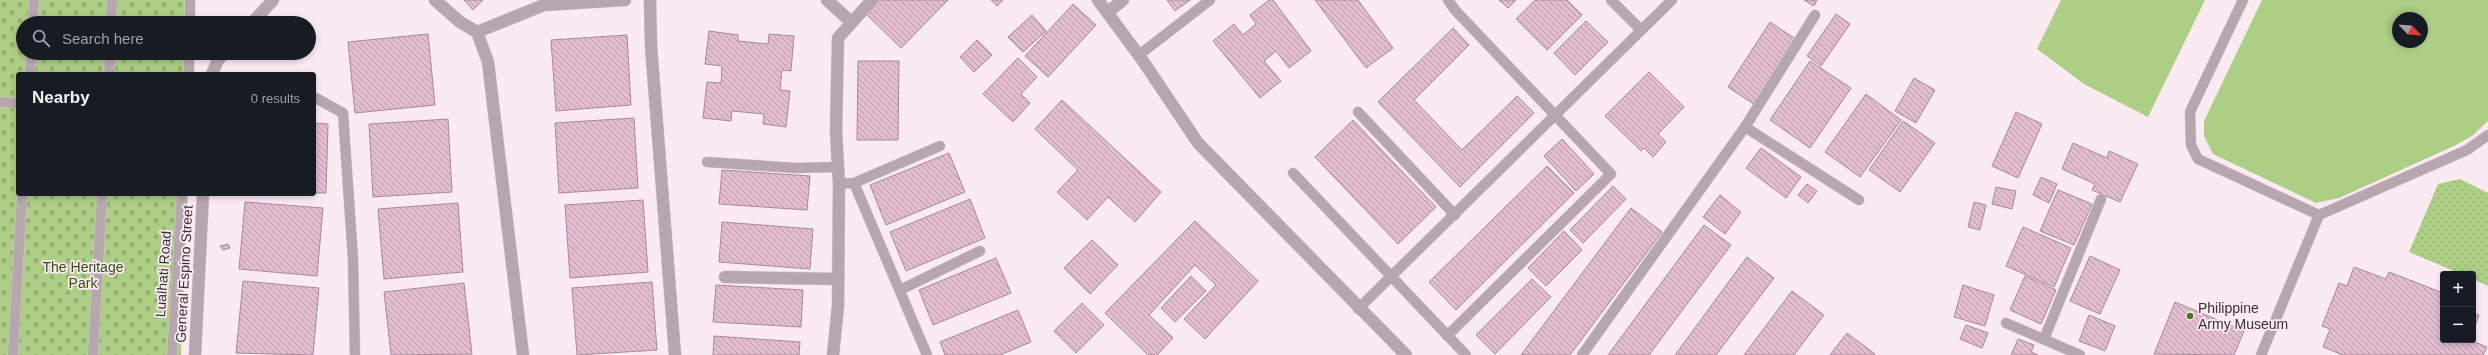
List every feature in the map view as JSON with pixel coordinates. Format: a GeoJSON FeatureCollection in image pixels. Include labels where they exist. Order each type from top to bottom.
{"type":"FeatureCollection","features":[{"type":"Feature","properties":{"kind":"street"},"geometry":{"type":"LineString","coordinates":[[258,16],[273,0]]}},
{"type":"Feature","properties":{"kind":"street"},"geometry":{"type":"LineString","coordinates":[[435,0],[460,22],[477,32],[488,62],[523,355]]}},
{"type":"Feature","properties":{"kind":"street"},"geometry":{"type":"LineString","coordinates":[[477,32],[544,5],[625,0]]}},
{"type":"Feature","properties":{"kind":"street"},"geometry":{"type":"LineString","coordinates":[[650,0],[651,46],[675,355]]}},
{"type":"Feature","properties":{"kind":"street"},"geometry":{"type":"LineString","coordinates":[[827,0],[851,22]]}},
{"type":"Feature","properties":{"kind":"street"},"geometry":{"type":"LineString","coordinates":[[833,355],[838,279],[838,38],[872,0]]}},
{"type":"Feature","properties":{"kind":"street"},"geometry":{"type":"LineString","coordinates":[[1098,0],[1139,55],[1198,143],[1358,309],[1406,355]]}},
{"type":"Feature","properties":{"kind":"street"},"geometry":{"type":"LineString","coordinates":[[1108,12],[1122,0]]}},
{"type":"Feature","properties":{"kind":"street"},"geometry":{"type":"LineString","coordinates":[[213,72],[218,60]]}},
{"type":"Feature","properties":{"kind":"street","name":"General Espino Street"},"geometry":{"type":"LineString","coordinates":[[195,355],[203,196]]}},
{"type":"Feature","properties":{"kind":"street"},"geometry":{"type":"LineString","coordinates":[[725,277],[838,279]]}},
{"type":"Feature","properties":{"kind":"lane"},"geometry":{"type":"LineString","coordinates":[[33,16],[34,0]]}},
{"type":"Feature","properties":{"kind":"lane"},"geometry":{"type":"LineString","coordinates":[[111,16],[112,0]]}},
{"type":"Feature","properties":{"kind":"lane"},"geometry":{"type":"LineString","coordinates":[[190,0],[190,16]]}},
{"type":"Feature","properties":{"kind":"lane"},"geometry":{"type":"LineString","coordinates":[[1139,55],[1210,0]]}},
{"type":"Feature","properties":{"kind":"lane"},"geometry":{"type":"LineString","coordinates":[[1447,336],[1611,174],[1554,116],[1455,10],[1448,0]]}},
{"type":"Feature","properties":{"kind":"lane"},"geometry":{"type":"LineString","coordinates":[[1611,0],[1641,30]]}},
{"type":"Feature","properties":{"kind":"lane"},"geometry":{"type":"LineString","coordinates":[[1358,309],[1672,0]]}},
{"type":"Feature","properties":{"kind":"lane"},"geometry":{"type":"LineString","coordinates":[[2243,0],[2190,112],[2191,145],[2198,159],[2319,215]]}},
{"type":"Feature","properties":{"kind":"lane"},"geometry":{"type":"LineString","coordinates":[[1582,355],[1745,127],[1815,16]]}},
{"type":"Feature","properties":{"kind":"lane"},"geometry":{"type":"LineString","coordinates":[[30,72],[31,60]]}},
{"type":"Feature","properties":{"kind":"lane"},"geometry":{"type":"LineString","coordinates":[[109,72],[110,60]]}},
{"type":"Feature","properties":{"kind":"lane"},"geometry":{"type":"LineString","coordinates":[[189,60],[189,72]]}},
{"type":"Feature","properties":{"kind":"lane"},"geometry":{"type":"LineString","coordinates":[[316,98],[343,114],[353,259],[354,355]]}},
{"type":"Feature","properties":{"kind":"lane"},"geometry":{"type":"LineString","coordinates":[[0,102],[16,103]]}},
{"type":"Feature","properties":{"kind":"lane"},"geometry":{"type":"LineString","coordinates":[[1358,112],[1455,215]]}},
{"type":"Feature","properties":{"kind":"lane"},"geometry":{"type":"LineString","coordinates":[[1745,127],[1859,200]]}},
{"type":"Feature","properties":{"kind":"lane"},"geometry":{"type":"LineString","coordinates":[[2261,355],[2319,215],[2467,150],[2488,135]]}},
{"type":"Feature","properties":{"kind":"lane"},"geometry":{"type":"LineString","coordinates":[[839,184],[854,183],[940,146]]}},
{"type":"Feature","properties":{"kind":"lane"},"geometry":{"type":"LineString","coordinates":[[707,162],[795,168],[837,167]]}},
{"type":"Feature","properties":{"kind":"lane"},"geometry":{"type":"LineString","coordinates":[[1293,173],[1466,355]]}},
{"type":"Feature","properties":{"kind":"lane"},"geometry":{"type":"LineString","coordinates":[[854,183],[927,355]]}},
{"type":"Feature","properties":{"kind":"lane"},"geometry":{"type":"LineString","coordinates":[[13,355],[22,196]]}},
{"type":"Feature","properties":{"kind":"lane"},"geometry":{"type":"LineString","coordinates":[[93,355],[102,196]]}},
{"type":"Feature","properties":{"kind":"lane","name":"Lualhati Road"},"geometry":{"type":"LineString","coordinates":[[172,355],[182,196]]}},
{"type":"Feature","properties":{"kind":"lane"},"geometry":{"type":"LineString","coordinates":[[2044,339],[2101,199]]}},
{"type":"Feature","properties":{"kind":"lane"},"geometry":{"type":"LineString","coordinates":[[900,290],[980,251]]}},
{"type":"Feature","properties":{"kind":"lane"},"geometry":{"type":"LineString","coordinates":[[2006,322],[2080,355]]}},
{"type":"Feature","properties":{"kind":"green space","name":"The Heritage Park"},"geometry":{"type":"Polygon","coordinates":[[[0,0],[193,0],[193,16],[16,16],[16,60],[193,60],[193,72],[16,72],[16,196],[188,196],[181,355],[0,355],[0,0]]]}},
{"type":"Feature","properties":{"kind":"green space"},"geometry":{"type":"Polygon","coordinates":[[[2061,0],[2205,0],[2148,117],[2084,84],[2037,49],[2061,0]]]}},
{"type":"Feature","properties":{"kind":"green space"},"geometry":{"type":"Polygon","coordinates":[[[2262,0],[2488,0],[2488,121],[2472,136],[2454,146],[2339,198],[2316,203],[2213,154],[2204,136],[2204,121],[2262,0]]]}},
{"type":"Feature","properties":{"kind":"green space"},"geometry":{"type":"Polygon","coordinates":[[[2460,179],[2488,193],[2488,286],[2476,280],[2476,271],[2454,271],[2409,252],[2438,184],[2460,179]]]}},
{"type":"Feature","properties":{"kind":"building"},"geometry":{"type":"Polygon","coordinates":[[[464,0],[483,0],[473,10],[464,0]]]}},
{"type":"Feature","properties":{"kind":"building"},"geometry":{"type":"Polygon","coordinates":[[[879,0],[948,0],[901,48],[866,14],[879,0]]]}},
{"type":"Feature","properties":{"kind":"building"},"geometry":{"type":"Polygon","coordinates":[[[991,0],[1003,0],[997,6],[991,0]]]}},
{"type":"Feature","properties":{"kind":"building"},"geometry":{"type":"Polygon","coordinates":[[[1167,0],[1190,0],[1175,11],[1167,0]]]}},
{"type":"Feature","properties":{"kind":"building"},"geometry":{"type":"Polygon","coordinates":[[[1269,0],[1273,0],[1311,51],[1289,68],[1276,51],[1264,61],[1281,81],[1260,98],[1213,41],[1234,24],[1243,35],[1256,24],[1250,15],[1269,0]]]}},
{"type":"Feature","properties":{"kind":"building"},"geometry":{"type":"Polygon","coordinates":[[[1315,0],[1358,0],[1393,48],[1366,68],[1315,0]]]}},
{"type":"Feature","properties":{"kind":"building"},"geometry":{"type":"Polygon","coordinates":[[[1499,0],[1516,0],[1508,8],[1499,0]]]}},
{"type":"Feature","properties":{"kind":"building"},"geometry":{"type":"Polygon","coordinates":[[[1535,0],[1567,0],[1582,15],[1547,50],[1516,19],[1535,0]]]}},
{"type":"Feature","properties":{"kind":"building"},"geometry":{"type":"Polygon","coordinates":[[[1804,0],[1817,0],[1814,6],[1804,0]]]}},
{"type":"Feature","properties":{"kind":"building"},"geometry":{"type":"Polygon","coordinates":[[[1073,4],[1096,25],[1048,77],[1025,56],[1073,4]]]}},
{"type":"Feature","properties":{"kind":"building"},"geometry":{"type":"Polygon","coordinates":[[[1836,14],[1850,24],[1821,66],[1807,56],[1836,14]]]}},
{"type":"Feature","properties":{"kind":"building"},"geometry":{"type":"Polygon","coordinates":[[[1032,15],[1046,31],[1023,52],[1008,37],[1032,15]]]}},
{"type":"Feature","properties":{"kind":"building"},"geometry":{"type":"Polygon","coordinates":[[[1586,21],[1608,42],[1575,75],[1554,53],[1586,21]]]}},
{"type":"Feature","properties":{"kind":"building"},"geometry":{"type":"Polygon","coordinates":[[[1770,22],[1797,40],[1755,105],[1728,87],[1770,22]]]}},
{"type":"Feature","properties":{"kind":"building"},"geometry":{"type":"Polygon","coordinates":[[[1453,28],[1469,45],[1414,100],[1462,150],[1517,96],[1534,113],[1460,187],[1378,102],[1453,28]]]}},
{"type":"Feature","properties":{"kind":"building"},"geometry":{"type":"Polygon","coordinates":[[[709,31],[738,35],[738,41],[768,44],[769,34],[794,36],[791,71],[782,70],[780,90],[790,91],[786,127],[763,124],[764,114],[732,111],[731,121],[703,118],[707,82],[721,83],[722,66],[705,64],[709,31]]]}},
{"type":"Feature","properties":{"kind":"building"},"geometry":{"type":"Polygon","coordinates":[[[428,34],[435,105],[355,113],[348,42],[428,34]]]}},
{"type":"Feature","properties":{"kind":"building"},"geometry":{"type":"Polygon","coordinates":[[[627,35],[631,105],[556,111],[551,40],[627,35]]]}},
{"type":"Feature","properties":{"kind":"building"},"geometry":{"type":"Polygon","coordinates":[[[977,40],[992,55],[974,72],[960,57],[977,40]]]}},
{"type":"Feature","properties":{"kind":"building"},"geometry":{"type":"Polygon","coordinates":[[[1018,58],[1037,77],[1021,94],[1030,103],[1013,122],[983,94],[1018,58]]]}},
{"type":"Feature","properties":{"kind":"building"},"geometry":{"type":"Polygon","coordinates":[[[858,61],[899,61],[898,140],[857,140],[858,61]]]}},
{"type":"Feature","properties":{"kind":"building"},"geometry":{"type":"Polygon","coordinates":[[[1810,61],[1851,88],[1810,148],[1770,120],[1810,61]]]}},
{"type":"Feature","properties":{"kind":"building"},"geometry":{"type":"Polygon","coordinates":[[[1649,72],[1684,107],[1658,134],[1666,142],[1653,157],[1644,148],[1641,151],[1605,116],[1649,72]]]}},
{"type":"Feature","properties":{"kind":"building"},"geometry":{"type":"Polygon","coordinates":[[[1914,78],[1935,90],[1916,123],[1895,111],[1914,78]]]}},
{"type":"Feature","properties":{"kind":"building"},"geometry":{"type":"Polygon","coordinates":[[[1866,94],[1901,120],[1860,177],[1825,152],[1866,94]]]}},
{"type":"Feature","properties":{"kind":"building"},"geometry":{"type":"Polygon","coordinates":[[[1062,100],[1161,192],[1135,222],[1108,197],[1087,220],[1057,192],[1078,170],[1035,129],[1062,100]]]}},
{"type":"Feature","properties":{"kind":"building"},"geometry":{"type":"Polygon","coordinates":[[[2016,112],[2042,124],[2018,178],[1992,166],[2016,112]]]}},
{"type":"Feature","properties":{"kind":"building"},"geometry":{"type":"Polygon","coordinates":[[[634,118],[638,188],[559,193],[555,123],[634,118]]]}},
{"type":"Feature","properties":{"kind":"building"},"geometry":{"type":"Polygon","coordinates":[[[448,119],[452,192],[373,197],[369,124],[448,119]]]}},
{"type":"Feature","properties":{"kind":"building"},"geometry":{"type":"Polygon","coordinates":[[[1353,120],[1436,207],[1398,244],[1315,157],[1353,120]]]}},
{"type":"Feature","properties":{"kind":"building"},"geometry":{"type":"Polygon","coordinates":[[[1903,121],[1935,143],[1900,192],[1869,170],[1903,121]]]}},
{"type":"Feature","properties":{"kind":"building"},"geometry":{"type":"Polygon","coordinates":[[[316,123],[328,124],[326,193],[316,193],[316,123]]]}},
{"type":"Feature","properties":{"kind":"building"},"geometry":{"type":"Polygon","coordinates":[[[1562,139],[1594,174],[1576,191],[1544,156],[1562,139]]]}},
{"type":"Feature","properties":{"kind":"building"},"geometry":{"type":"Polygon","coordinates":[[[2073,143],[2107,158],[2109,151],[2138,164],[2120,202],[2092,190],[2095,184],[2062,169],[2073,143]]]}},
{"type":"Feature","properties":{"kind":"building"},"geometry":{"type":"Polygon","coordinates":[[[1761,148],[1801,177],[1786,198],[1746,168],[1761,148]]]}},
{"type":"Feature","properties":{"kind":"building"},"geometry":{"type":"Polygon","coordinates":[[[949,153],[965,192],[886,225],[870,185],[949,153]]]}},
{"type":"Feature","properties":{"kind":"building"},"geometry":{"type":"Polygon","coordinates":[[[1547,166],[1574,193],[1456,310],[1429,282],[1547,166]]]}},
{"type":"Feature","properties":{"kind":"building"},"geometry":{"type":"Polygon","coordinates":[[[722,170],[810,176],[807,210],[719,204],[722,170]]]}},
{"type":"Feature","properties":{"kind":"building"},"geometry":{"type":"Polygon","coordinates":[[[2041,177],[2057,184],[2049,203],[2033,195],[2041,177]]]}},
{"type":"Feature","properties":{"kind":"building"},"geometry":{"type":"Polygon","coordinates":[[[1807,184],[1817,191],[1808,203],[1798,195],[1807,184]]]}},
{"type":"Feature","properties":{"kind":"building"},"geometry":{"type":"Polygon","coordinates":[[[1613,186],[1626,199],[1583,243],[1570,230],[1613,186]]]}},
{"type":"Feature","properties":{"kind":"building"},"geometry":{"type":"Polygon","coordinates":[[[1996,187],[2016,191],[2012,209],[1992,204],[1996,187]]]}},
{"type":"Feature","properties":{"kind":"building"},"geometry":{"type":"Polygon","coordinates":[[[2058,190],[2092,204],[2074,245],[2040,231],[2058,190]]]}},
{"type":"Feature","properties":{"kind":"building"},"geometry":{"type":"Polygon","coordinates":[[[1720,195],[1741,212],[1725,234],[1703,217],[1720,195]]]}},
{"type":"Feature","properties":{"kind":"building"},"geometry":{"type":"Polygon","coordinates":[[[970,199],[985,238],[906,271],[890,232],[970,199]]]}},
{"type":"Feature","properties":{"kind":"building"},"geometry":{"type":"Polygon","coordinates":[[[643,200],[648,272],[570,278],[565,205],[643,200]]]}},
{"type":"Feature","properties":{"kind":"building"},"geometry":{"type":"Polygon","coordinates":[[[245,202],[323,208],[317,276],[239,269],[245,202]]]}},
{"type":"Feature","properties":{"kind":"building"},"geometry":{"type":"Polygon","coordinates":[[[1974,202],[1986,205],[1980,230],[1968,227],[1974,202]]]}},
{"type":"Feature","properties":{"kind":"building"},"geometry":{"type":"Polygon","coordinates":[[[458,203],[463,272],[384,279],[378,209],[458,203]]]}},
{"type":"Feature","properties":{"kind":"building"},"geometry":{"type":"Polygon","coordinates":[[[1631,208],[1662,232],[1570,355],[1521,355],[1631,208]]]}},
{"type":"Feature","properties":{"kind":"building"},"geometry":{"type":"Polygon","coordinates":[[[1195,221],[1258,281],[1205,339],[1184,319],[1216,285],[1195,265],[1149,315],[1173,338],[1157,355],[1148,355],[1105,313],[1195,221]]]}},
{"type":"Feature","properties":{"kind":"building"},"geometry":{"type":"Polygon","coordinates":[[[722,222],[813,229],[810,269],[719,262],[722,222]]]}},
{"type":"Feature","properties":{"kind":"building"},"geometry":{"type":"Polygon","coordinates":[[[1704,225],[1731,245],[1649,355],[1608,355],[1704,225]]]}},
{"type":"Feature","properties":{"kind":"building"},"geometry":{"type":"Polygon","coordinates":[[[2023,227],[2071,248],[2054,287],[2006,266],[2023,227]]]}},
{"type":"Feature","properties":{"kind":"building"},"geometry":{"type":"Polygon","coordinates":[[[1564,231],[1582,250],[1546,286],[1528,268],[1564,231]]]}},
{"type":"Feature","properties":{"kind":"building"},"geometry":{"type":"Polygon","coordinates":[[[1092,240],[1118,265],[1090,294],[1064,268],[1092,240]]]}},
{"type":"Feature","properties":{"kind":"building"},"geometry":{"type":"Polygon","coordinates":[[[228,244],[230,248],[223,250],[220,246],[228,244]]]}},
{"type":"Feature","properties":{"kind":"building"},"geometry":{"type":"Polygon","coordinates":[[[2090,256],[2120,270],[2100,314],[2070,301],[2090,256]]]}},
{"type":"Feature","properties":{"kind":"building"},"geometry":{"type":"Polygon","coordinates":[[[1747,257],[1774,278],[1716,355],[1675,355],[1747,257]]]}},
{"type":"Feature","properties":{"kind":"building"},"geometry":{"type":"Polygon","coordinates":[[[996,258],[1011,293],[933,325],[919,290],[996,258]]]}},
{"type":"Feature","properties":{"kind":"building"},"geometry":{"type":"Polygon","coordinates":[[[2354,267],[2386,279],[2389,272],[2440,292],[2440,343],[2476,342],[2487,347],[2483,355],[2343,355],[2323,347],[2330,329],[2322,326],[2339,283],[2347,286],[2354,267]]]}},
{"type":"Feature","properties":{"kind":"building"},"geometry":{"type":"Polygon","coordinates":[[[1191,276],[1206,291],[1175,322],[1161,308],[1191,276]]]}},
{"type":"Feature","properties":{"kind":"building"},"geometry":{"type":"Polygon","coordinates":[[[2025,276],[2056,290],[2041,324],[2010,310],[2025,276]]]}},
{"type":"Feature","properties":{"kind":"building"},"geometry":{"type":"Polygon","coordinates":[[[1532,279],[1551,297],[1495,354],[1476,335],[1532,279]]]}},
{"type":"Feature","properties":{"kind":"building"},"geometry":{"type":"Polygon","coordinates":[[[243,281],[319,288],[313,355],[236,353],[243,281]]]}},
{"type":"Feature","properties":{"kind":"building"},"geometry":{"type":"Polygon","coordinates":[[[652,282],[657,350],[577,355],[572,288],[652,282]]]}},
{"type":"Feature","properties":{"kind":"building"},"geometry":{"type":"Polygon","coordinates":[[[464,283],[472,354],[391,355],[384,292],[464,283]]]}},
{"type":"Feature","properties":{"kind":"building"},"geometry":{"type":"Polygon","coordinates":[[[716,285],[803,290],[801,327],[713,322],[716,285]]]}},
{"type":"Feature","properties":{"kind":"building"},"geometry":{"type":"Polygon","coordinates":[[[1963,285],[1994,295],[1985,326],[1954,317],[1963,285]]]}},
{"type":"Feature","properties":{"kind":"building"},"geometry":{"type":"Polygon","coordinates":[[[1792,291],[1824,315],[1794,355],[1744,355],[1792,291]]]}},
{"type":"Feature","properties":{"kind":"building","name":"Philippine Army Museum"},"geometry":{"type":"Polygon","coordinates":[[[2175,302],[2244,331],[2234,355],[2154,354],[2175,302]]]}},
{"type":"Feature","properties":{"kind":"building"},"geometry":{"type":"Polygon","coordinates":[[[1082,303],[1104,325],[1076,353],[1054,331],[1082,303]]]}},
{"type":"Feature","properties":{"kind":"building"},"geometry":{"type":"Polygon","coordinates":[[[1018,310],[1031,342],[1000,355],[945,355],[940,342],[1018,310]]]}},
{"type":"Feature","properties":{"kind":"building"},"geometry":{"type":"Polygon","coordinates":[[[2476,314],[2479,315],[2476,323],[2476,314]]]}},
{"type":"Feature","properties":{"kind":"building"},"geometry":{"type":"Polygon","coordinates":[[[2089,315],[2115,326],[2105,351],[2079,341],[2089,315]]]}},
{"type":"Feature","properties":{"kind":"building"},"geometry":{"type":"Polygon","coordinates":[[[1966,325],[1988,333],[1982,348],[1960,339],[1966,325]]]}},
{"type":"Feature","properties":{"kind":"building"},"geometry":{"type":"Polygon","coordinates":[[[1847,333],[1875,354],[1830,355],[1847,333]]]}},
{"type":"Feature","properties":{"kind":"building"},"geometry":{"type":"Polygon","coordinates":[[[714,336],[800,342],[799,355],[713,355],[714,336]]]}},
{"type":"Feature","properties":{"kind":"building"},"geometry":{"type":"Polygon","coordinates":[[[2018,339],[2034,345],[2031,352],[2038,355],[2011,355],[2018,339]]]}},
{"type":"Feature","properties":{"kind":"place","name":"Philippine Army Museum"},"geometry":{"type":"Point","coordinates":[2190,316]}}]}
